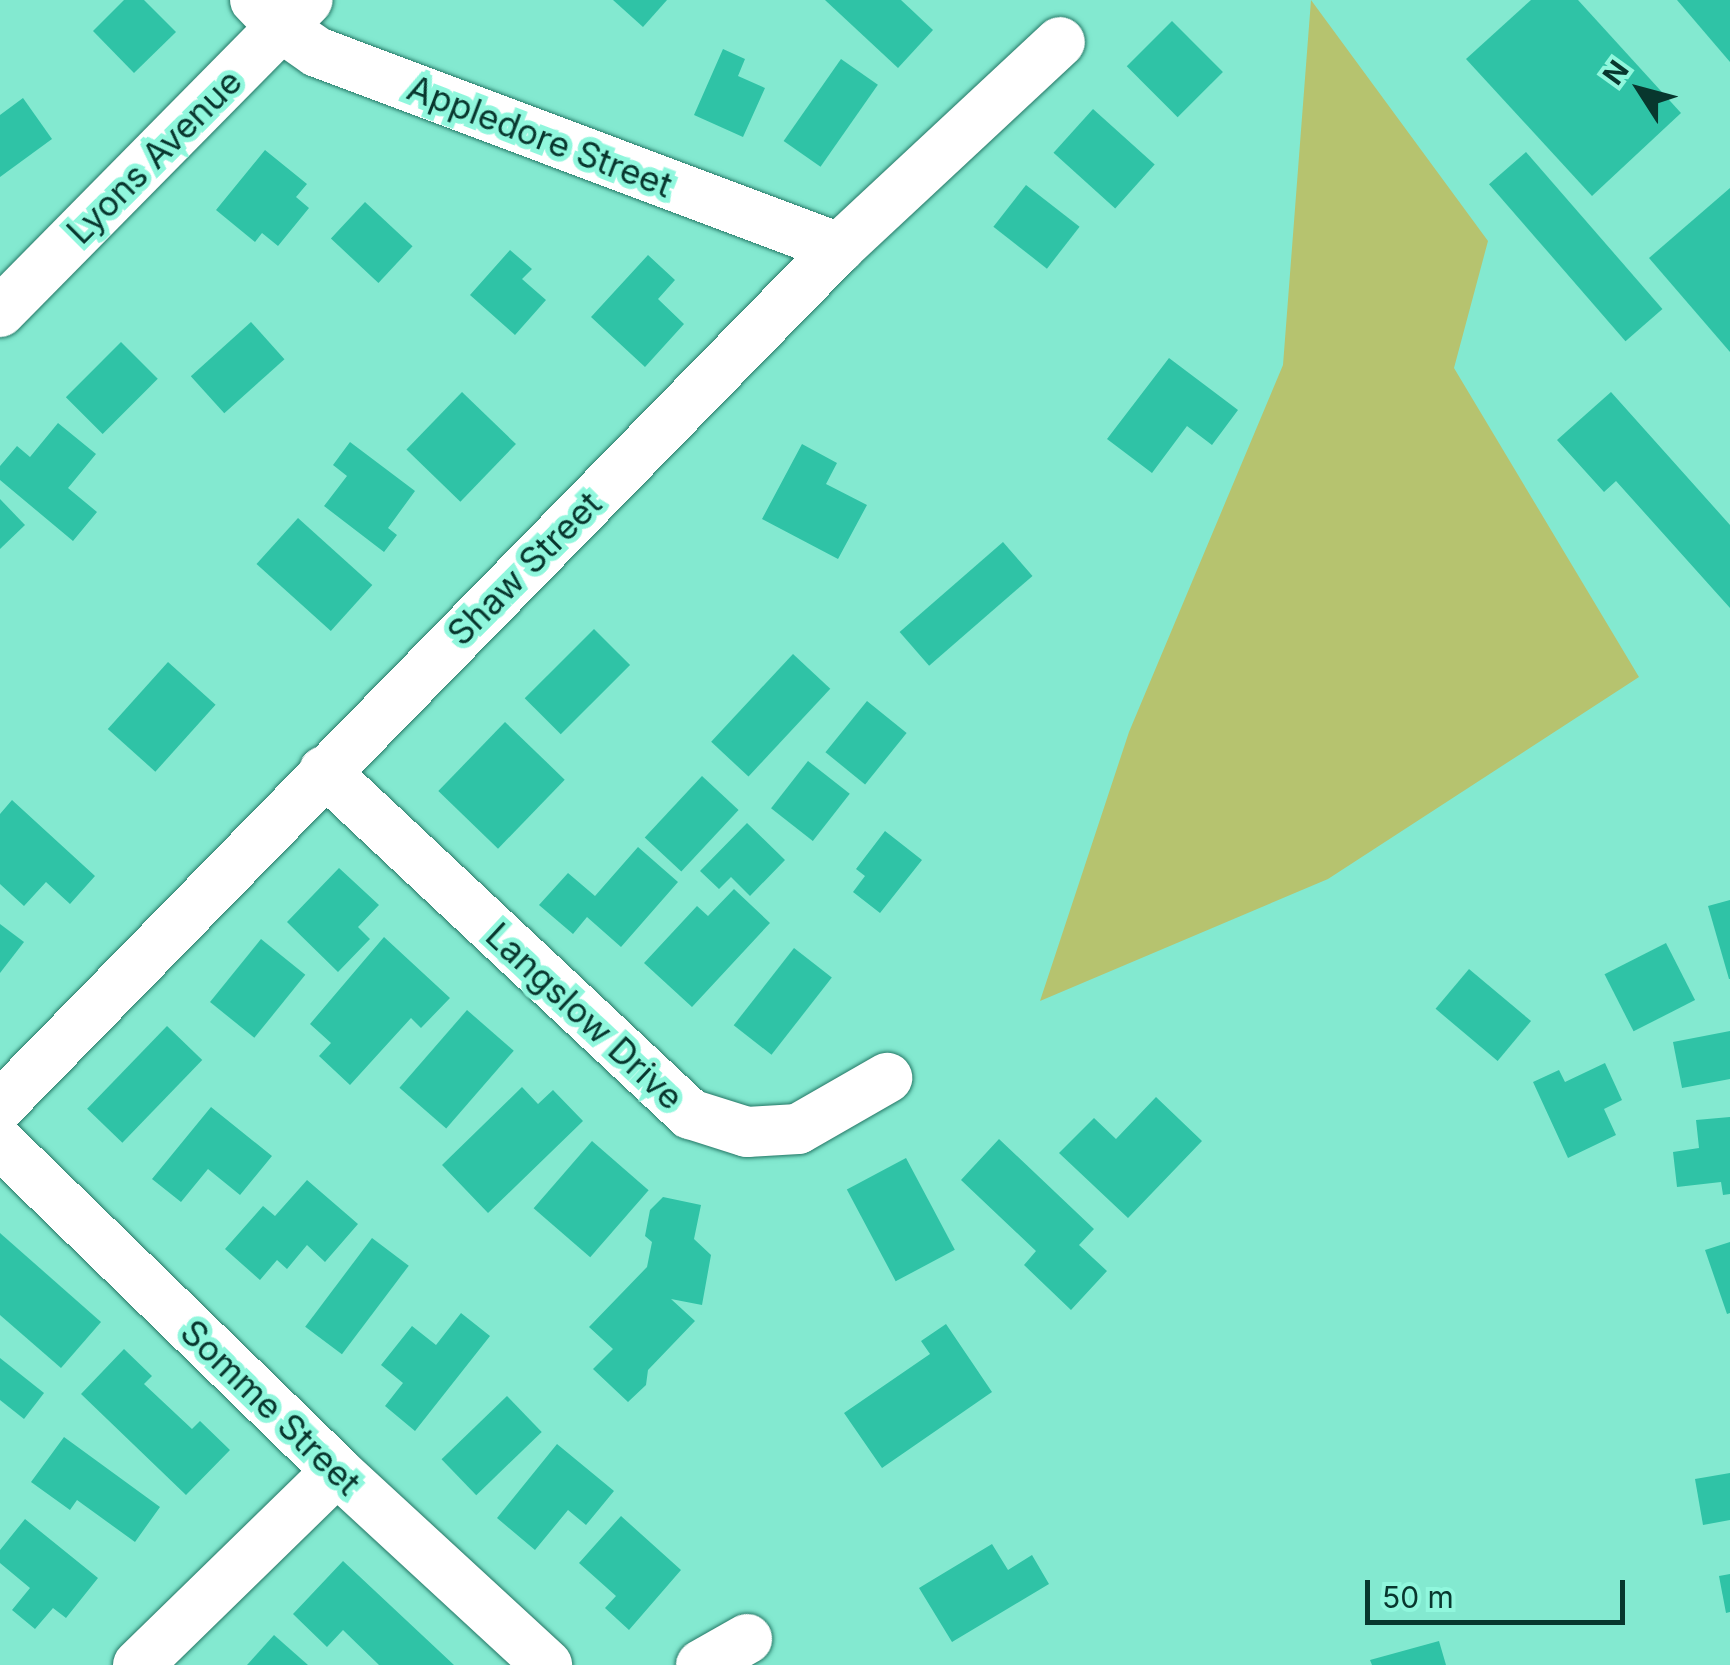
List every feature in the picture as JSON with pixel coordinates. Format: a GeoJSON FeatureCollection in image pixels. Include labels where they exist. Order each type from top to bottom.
{"type":"FeatureCollection","features":[{"type":"Feature","properties":{"kind":"street","name":"Appledore Street"},"geometry":{"type":"LineString","coordinates":[[281,9],[317,52],[840,248]]}},
{"type":"Feature","properties":{"kind":"street","name":"Lyons Avenue"},"geometry":{"type":"LineString","coordinates":[[0,312],[281,9]]}},
{"type":"Feature","properties":{"kind":"street","name":"Shaw Street"},"geometry":{"type":"LineString","coordinates":[[0,1106],[840,248],[1060,42]]}},
{"type":"Feature","properties":{"kind":"street","name":"Langslow Drive"},"geometry":{"type":"LineString","coordinates":[[324,771],[690,1114],[747,1132],[798,1129],[888,1078]]}},
{"type":"Feature","properties":{"kind":"street","name":"Somme Street"},"geometry":{"type":"LineString","coordinates":[[0,1144],[337,1472],[547,1665]]}},
{"type":"Feature","properties":{"kind":"street"},"geometry":{"type":"LineString","coordinates":[[138,1665],[337,1472]]}},
{"type":"Feature","properties":{"kind":"street"},"geometry":{"type":"LineString","coordinates":[[701,1665],[746,1638]]}},
{"type":"Feature","properties":{"kind":"green space"},"geometry":{"type":"Polygon","coordinates":[[[1311,0],[1488,241],[1454,368],[1639,677],[1328,879],[1040,1001],[1129,732],[1283,365],[1311,0]]]}},
{"type":"Feature","properties":{"kind":"building"},"geometry":{"type":"Polygon","coordinates":[[[124,0],[144,0],[176,32],[134,73],[93,31],[124,0]]]}},
{"type":"Feature","properties":{"kind":"building"},"geometry":{"type":"Polygon","coordinates":[[[613,0],[667,0],[643,27],[613,0]]]}},
{"type":"Feature","properties":{"kind":"building"},"geometry":{"type":"Polygon","coordinates":[[[825,0],[901,0],[933,30],[898,68],[825,0]]]}},
{"type":"Feature","properties":{"kind":"building"},"geometry":{"type":"Polygon","coordinates":[[[1531,0],[1578,0],[1681,113],[1592,196],[1466,59],[1531,0]]]}},
{"type":"Feature","properties":{"kind":"building"},"geometry":{"type":"Polygon","coordinates":[[[1677,0],[1730,0],[1730,62],[1677,0]]]}},
{"type":"Feature","properties":{"kind":"building"},"geometry":{"type":"Polygon","coordinates":[[[1172,21],[1223,72],[1178,117],[1127,66],[1172,21]]]}},
{"type":"Feature","properties":{"kind":"building"},"geometry":{"type":"Polygon","coordinates":[[[723,49],[745,59],[738,76],[765,88],[743,137],[694,115],[723,49]]]}},
{"type":"Feature","properties":{"kind":"building"},"geometry":{"type":"Polygon","coordinates":[[[841,59],[878,85],[821,167],[784,141],[841,59]]]}},
{"type":"Feature","properties":{"kind":"building"},"geometry":{"type":"Polygon","coordinates":[[[23,98],[52,139],[0,177],[0,115],[23,98]]]}},
{"type":"Feature","properties":{"kind":"building"},"geometry":{"type":"Polygon","coordinates":[[[1093,109],[1155,165],[1115,208],[1054,153],[1093,109]]]}},
{"type":"Feature","properties":{"kind":"building"},"geometry":{"type":"Polygon","coordinates":[[[265,150],[307,184],[296,197],[309,208],[278,246],[262,233],[255,242],[216,210],[265,150]]]}},
{"type":"Feature","properties":{"kind":"building"},"geometry":{"type":"Polygon","coordinates":[[[1526,152],[1662,309],[1625,341],[1489,184],[1526,152]]]}},
{"type":"Feature","properties":{"kind":"building"},"geometry":{"type":"Polygon","coordinates":[[[1026,185],[1080,227],[1047,269],[993,227],[1026,185]]]}},
{"type":"Feature","properties":{"kind":"building"},"geometry":{"type":"Polygon","coordinates":[[[1730,188],[1730,352],[1649,258],[1730,188]]]}},
{"type":"Feature","properties":{"kind":"building"},"geometry":{"type":"Polygon","coordinates":[[[365,202],[413,246],[378,283],[331,239],[365,202]]]}},
{"type":"Feature","properties":{"kind":"building"},"geometry":{"type":"Polygon","coordinates":[[[510,250],[532,269],[522,279],[546,300],[515,335],[470,295],[510,250]]]}},
{"type":"Feature","properties":{"kind":"building"},"geometry":{"type":"Polygon","coordinates":[[[648,255],[675,280],[658,299],[684,324],[645,367],[591,317],[648,255]]]}},
{"type":"Feature","properties":{"kind":"building"},"geometry":{"type":"Polygon","coordinates":[[[251,322],[284,359],[224,413],[191,376],[251,322]]]}},
{"type":"Feature","properties":{"kind":"building"},"geometry":{"type":"Polygon","coordinates":[[[121,342],[158,379],[103,434],[66,397],[121,342]]]}},
{"type":"Feature","properties":{"kind":"building"},"geometry":{"type":"Polygon","coordinates":[[[1169,358],[1238,410],[1212,445],[1187,426],[1152,473],[1107,439],[1169,358]]]}},
{"type":"Feature","properties":{"kind":"building"},"geometry":{"type":"Polygon","coordinates":[[[462,392],[516,444],[460,502],[406,450],[462,392]]]}},
{"type":"Feature","properties":{"kind":"building"},"geometry":{"type":"Polygon","coordinates":[[[1611,392],[1730,525],[1730,608],[1616,481],[1604,492],[1557,440],[1611,392]]]}},
{"type":"Feature","properties":{"kind":"building"},"geometry":{"type":"Polygon","coordinates":[[[58,423],[96,454],[68,488],[97,512],[73,541],[0,480],[0,466],[17,446],[30,457],[58,423]]]}},
{"type":"Feature","properties":{"kind":"building"},"geometry":{"type":"Polygon","coordinates":[[[350,442],[415,491],[388,528],[397,535],[384,552],[324,506],[347,476],[333,465],[350,442]]]}},
{"type":"Feature","properties":{"kind":"building"},"geometry":{"type":"Polygon","coordinates":[[[802,444],[837,463],[826,484],[867,505],[838,559],[762,519],[802,444]]]}},
{"type":"Feature","properties":{"kind":"building"},"geometry":{"type":"Polygon","coordinates":[[[0,499],[25,525],[0,549],[0,499]]]}},
{"type":"Feature","properties":{"kind":"building"},"geometry":{"type":"Polygon","coordinates":[[[298,518],[372,585],[331,631],[257,564],[298,518]]]}},
{"type":"Feature","properties":{"kind":"building"},"geometry":{"type":"Polygon","coordinates":[[[1003,542],[1033,576],[929,666],[900,632],[1003,542]]]}},
{"type":"Feature","properties":{"kind":"building"},"geometry":{"type":"Polygon","coordinates":[[[594,629],[630,665],[561,734],[525,698],[594,629]]]}},
{"type":"Feature","properties":{"kind":"building"},"geometry":{"type":"Polygon","coordinates":[[[793,654],[830,689],[748,777],[711,742],[793,654]]]}},
{"type":"Feature","properties":{"kind":"building"},"geometry":{"type":"Polygon","coordinates":[[[168,662],[216,705],[155,772],[108,729],[168,662]]]}},
{"type":"Feature","properties":{"kind":"building"},"geometry":{"type":"Polygon","coordinates":[[[867,701],[907,733],[865,784],[825,752],[867,701]]]}},
{"type":"Feature","properties":{"kind":"building"},"geometry":{"type":"Polygon","coordinates":[[[505,722],[565,780],[498,849],[438,791],[505,722]]]}},
{"type":"Feature","properties":{"kind":"building"},"geometry":{"type":"Polygon","coordinates":[[[808,761],[850,794],[813,841],[771,808],[808,761]]]}},
{"type":"Feature","properties":{"kind":"building"},"geometry":{"type":"Polygon","coordinates":[[[702,776],[739,810],[681,872],[645,837],[702,776]]]}},
{"type":"Feature","properties":{"kind":"building"},"geometry":{"type":"Polygon","coordinates":[[[12,800],[95,876],[70,904],[46,882],[24,906],[0,884],[0,814],[12,800]]]}},
{"type":"Feature","properties":{"kind":"building"},"geometry":{"type":"Polygon","coordinates":[[[747,823],[785,860],[750,896],[731,877],[719,889],[700,871],[747,823]]]}},
{"type":"Feature","properties":{"kind":"building"},"geometry":{"type":"Polygon","coordinates":[[[885,831],[922,860],[880,913],[853,892],[865,876],[856,869],[885,831]]]}},
{"type":"Feature","properties":{"kind":"building"},"geometry":{"type":"Polygon","coordinates":[[[638,847],[678,882],[621,947],[587,917],[573,934],[539,905],[568,873],[595,896],[638,847]]]}},
{"type":"Feature","properties":{"kind":"building"},"geometry":{"type":"Polygon","coordinates":[[[339,868],[379,905],[358,927],[370,939],[338,972],[287,922],[339,868]]]}},
{"type":"Feature","properties":{"kind":"building"},"geometry":{"type":"Polygon","coordinates":[[[734,889],[770,923],[692,1007],[644,963],[697,906],[708,916],[734,889]]]}},
{"type":"Feature","properties":{"kind":"building"},"geometry":{"type":"Polygon","coordinates":[[[1730,900],[1730,979],[1729,979],[1708,906],[1730,900]]]}},
{"type":"Feature","properties":{"kind":"building"},"geometry":{"type":"Polygon","coordinates":[[[0,924],[24,942],[0,973],[0,924]]]}},
{"type":"Feature","properties":{"kind":"building"},"geometry":{"type":"Polygon","coordinates":[[[384,937],[450,998],[421,1028],[411,1018],[350,1085],[319,1056],[331,1043],[310,1024],[384,937]]]}},
{"type":"Feature","properties":{"kind":"building"},"geometry":{"type":"Polygon","coordinates":[[[261,939],[305,975],[254,1038],[210,1002],[261,939]]]}},
{"type":"Feature","properties":{"kind":"building"},"geometry":{"type":"Polygon","coordinates":[[[1666,943],[1695,1000],[1634,1031],[1605,974],[1666,943]]]}},
{"type":"Feature","properties":{"kind":"building"},"geometry":{"type":"Polygon","coordinates":[[[794,948],[832,978],[771,1055],[734,1025],[794,948]]]}},
{"type":"Feature","properties":{"kind":"building"},"geometry":{"type":"Polygon","coordinates":[[[1469,969],[1531,1021],[1498,1061],[1436,1009],[1469,969]]]}},
{"type":"Feature","properties":{"kind":"building"},"geometry":{"type":"Polygon","coordinates":[[[467,1010],[514,1051],[446,1128],[399,1088],[467,1010]]]}},
{"type":"Feature","properties":{"kind":"building"},"geometry":{"type":"Polygon","coordinates":[[[167,1026],[202,1060],[122,1143],[87,1109],[167,1026]]]}},
{"type":"Feature","properties":{"kind":"building"},"geometry":{"type":"Polygon","coordinates":[[[1730,1031],[1730,1079],[1682,1088],[1673,1042],[1730,1031]]]}},
{"type":"Feature","properties":{"kind":"building"},"geometry":{"type":"Polygon","coordinates":[[[1605,1063],[1622,1100],[1604,1109],[1616,1135],[1568,1158],[1533,1082],[1559,1070],[1565,1082],[1605,1063]]]}},
{"type":"Feature","properties":{"kind":"building"},"geometry":{"type":"Polygon","coordinates":[[[522,1087],[538,1104],[553,1090],[583,1121],[488,1213],[442,1165],[522,1087]]]}},
{"type":"Feature","properties":{"kind":"building"},"geometry":{"type":"Polygon","coordinates":[[[1156,1097],[1202,1141],[1128,1218],[1059,1153],[1094,1118],[1116,1139],[1156,1097]]]}},
{"type":"Feature","properties":{"kind":"building"},"geometry":{"type":"Polygon","coordinates":[[[211,1107],[272,1156],[240,1195],[208,1169],[181,1202],[152,1179],[211,1107]]]}},
{"type":"Feature","properties":{"kind":"building"},"geometry":{"type":"Polygon","coordinates":[[[1730,1117],[1730,1194],[1723,1195],[1721,1182],[1677,1187],[1673,1152],[1699,1148],[1696,1120],[1730,1117]]]}},
{"type":"Feature","properties":{"kind":"building"},"geometry":{"type":"Polygon","coordinates":[[[999,1139],[1094,1229],[1079,1245],[1107,1271],[1071,1310],[1024,1265],[1036,1251],[961,1180],[999,1139]]]}},
{"type":"Feature","properties":{"kind":"building"},"geometry":{"type":"Polygon","coordinates":[[[592,1141],[649,1190],[590,1257],[534,1208],[592,1141]]]}},
{"type":"Feature","properties":{"kind":"building"},"geometry":{"type":"Polygon","coordinates":[[[906,1158],[955,1250],[896,1281],[847,1189],[906,1158]]]}},
{"type":"Feature","properties":{"kind":"building"},"geometry":{"type":"Polygon","coordinates":[[[307,1180],[358,1224],[325,1262],[307,1245],[287,1269],[277,1260],[260,1280],[225,1249],[263,1206],[275,1216],[307,1180]]]}},
{"type":"Feature","properties":{"kind":"building"},"geometry":{"type":"Polygon","coordinates":[[[663,1197],[701,1205],[694,1239],[711,1255],[702,1305],[671,1299],[695,1321],[648,1370],[646,1385],[628,1402],[593,1369],[613,1349],[589,1327],[647,1267],[652,1242],[645,1236],[650,1210],[663,1197]]]}},
{"type":"Feature","properties":{"kind":"building"},"geometry":{"type":"Polygon","coordinates":[[[0,1233],[101,1322],[61,1368],[0,1315],[0,1233]]]}},
{"type":"Feature","properties":{"kind":"building"},"geometry":{"type":"Polygon","coordinates":[[[372,1238],[409,1266],[342,1354],[305,1327],[372,1238]]]}},
{"type":"Feature","properties":{"kind":"building"},"geometry":{"type":"Polygon","coordinates":[[[1730,1242],[1730,1313],[1727,1314],[1705,1250],[1730,1242]]]}},
{"type":"Feature","properties":{"kind":"building"},"geometry":{"type":"Polygon","coordinates":[[[461,1313],[490,1336],[415,1431],[385,1406],[403,1383],[381,1365],[412,1326],[436,1345],[461,1313]]]}},
{"type":"Feature","properties":{"kind":"building"},"geometry":{"type":"Polygon","coordinates":[[[946,1324],[992,1392],[882,1468],[844,1413],[930,1354],[921,1341],[946,1324]]]}},
{"type":"Feature","properties":{"kind":"building"},"geometry":{"type":"Polygon","coordinates":[[[124,1349],[152,1376],[144,1384],[192,1429],[200,1421],[230,1450],[186,1495],[81,1394],[124,1349]]]}},
{"type":"Feature","properties":{"kind":"building"},"geometry":{"type":"Polygon","coordinates":[[[0,1358],[44,1393],[24,1419],[0,1400],[0,1358]]]}},
{"type":"Feature","properties":{"kind":"building"},"geometry":{"type":"Polygon","coordinates":[[[507,1396],[542,1432],[476,1495],[442,1459],[507,1396]]]}},
{"type":"Feature","properties":{"kind":"building"},"geometry":{"type":"Polygon","coordinates":[[[64,1437],[160,1507],[135,1542],[77,1500],[70,1510],[31,1482],[64,1437]]]}},
{"type":"Feature","properties":{"kind":"building"},"geometry":{"type":"Polygon","coordinates":[[[557,1444],[614,1491],[586,1525],[568,1510],[535,1550],[497,1518],[557,1444]]]}},
{"type":"Feature","properties":{"kind":"building"},"geometry":{"type":"Polygon","coordinates":[[[1730,1473],[1730,1520],[1703,1525],[1695,1479],[1730,1473]]]}},
{"type":"Feature","properties":{"kind":"building"},"geometry":{"type":"Polygon","coordinates":[[[621,1516],[681,1570],[629,1630],[605,1608],[616,1596],[579,1563],[621,1516]]]}},
{"type":"Feature","properties":{"kind":"building"},"geometry":{"type":"Polygon","coordinates":[[[25,1519],[98,1578],[66,1618],[53,1608],[35,1629],[12,1610],[30,1588],[0,1563],[0,1550],[25,1519]]]}},
{"type":"Feature","properties":{"kind":"building"},"geometry":{"type":"Polygon","coordinates":[[[992,1544],[1008,1570],[1032,1555],[1049,1584],[952,1642],[919,1588],[992,1544]]]}},
{"type":"Feature","properties":{"kind":"building"},"geometry":{"type":"Polygon","coordinates":[[[343,1561],[454,1665],[379,1665],[343,1630],[327,1647],[293,1614],[343,1561]]]}},
{"type":"Feature","properties":{"kind":"building"},"geometry":{"type":"Polygon","coordinates":[[[1730,1574],[1730,1612],[1726,1613],[1719,1576],[1730,1574]]]}},
{"type":"Feature","properties":{"kind":"building"},"geometry":{"type":"Polygon","coordinates":[[[274,1635],[308,1665],[247,1665],[274,1635]]]}},
{"type":"Feature","properties":{"kind":"building"},"geometry":{"type":"Polygon","coordinates":[[[1439,1641],[1446,1665],[1372,1665],[1370,1660],[1439,1641]]]}}]}
